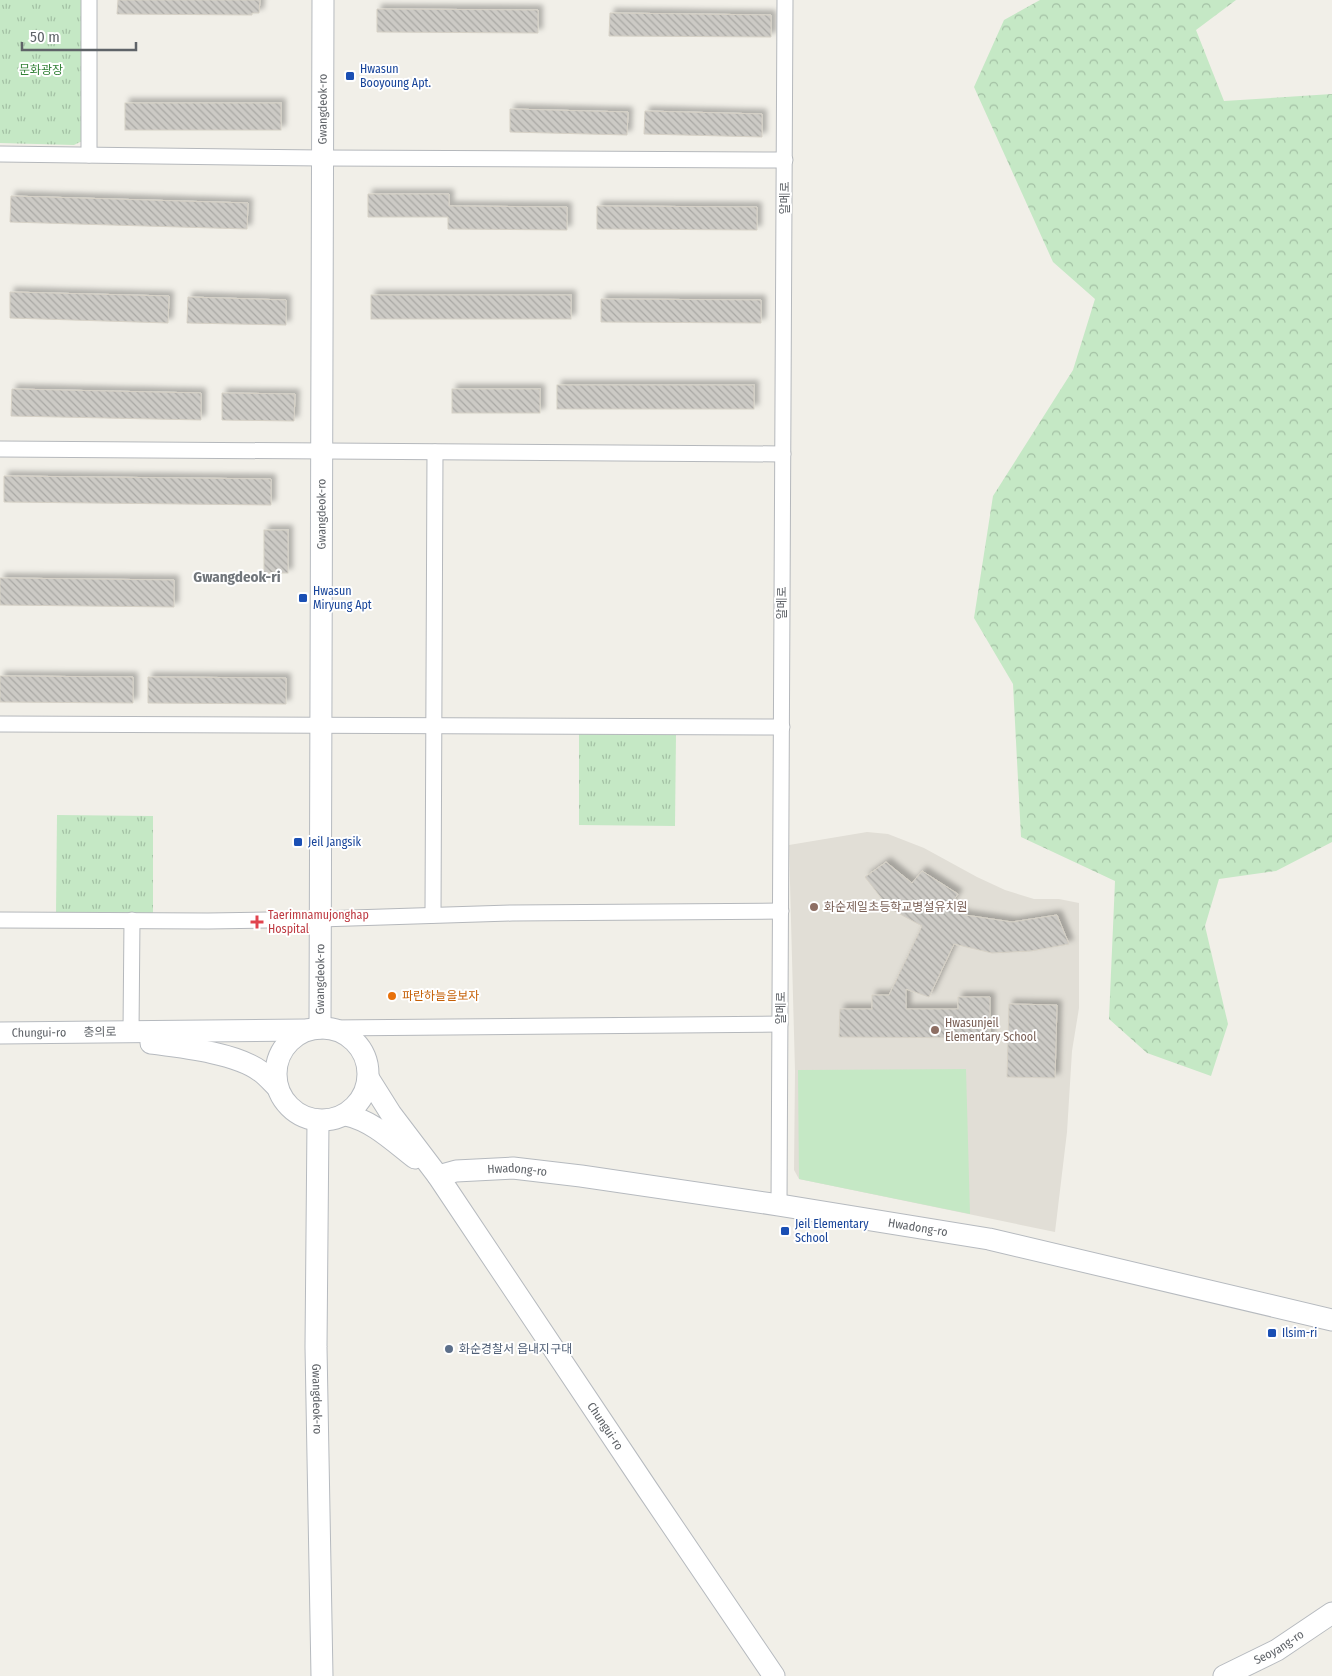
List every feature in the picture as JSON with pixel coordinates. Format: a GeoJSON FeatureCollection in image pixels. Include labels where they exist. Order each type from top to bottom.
{"type":"FeatureCollection","features":[{"type":"Feature","properties":{"kind":"street"},"geometry":{"type":"LineString","coordinates":[[89,0],[89,155]]}},
{"type":"Feature","properties":{"kind":"street","name":"Gwangdeok-ro"},"geometry":{"type":"LineString","coordinates":[[319,1029],[323,451],[323,0]]}},
{"type":"Feature","properties":{"kind":"street","name":"알메로"},"geometry":{"type":"LineString","coordinates":[[779,1205],[785,0]]}},
{"type":"Feature","properties":{"kind":"street"},"geometry":{"type":"LineString","coordinates":[[0,154],[322,158],[785,160]]}},
{"type":"Feature","properties":{"kind":"street"},"geometry":{"type":"LineString","coordinates":[[0,449],[783,454]]}},
{"type":"Feature","properties":{"kind":"street"},"geometry":{"type":"LineString","coordinates":[[433,915],[435,452]]}},
{"type":"Feature","properties":{"kind":"street"},"geometry":{"type":"LineString","coordinates":[[0,724],[782,727]]}},
{"type":"Feature","properties":{"kind":"street"},"geometry":{"type":"LineString","coordinates":[[0,920],[320,919],[522,913],[781,911]]}},
{"type":"Feature","properties":{"kind":"street"},"geometry":{"type":"LineString","coordinates":[[131,1032],[132,920]]}},
{"type":"Feature","properties":{"kind":"street"},"geometry":{"type":"LineString","coordinates":[[319,1029],[343,1033],[354,1040],[363,1051],[368,1064],[369,1079],[366,1092],[358,1105],[346,1114],[333,1120],[318,1121],[305,1118],[292,1110],[283,1100],[277,1087],[275,1073],[278,1059],[284,1046],[294,1037],[319,1029],[780,1024]]}},
{"type":"Feature","properties":{"kind":"street","name":"충의로"},"geometry":{"type":"LineString","coordinates":[[76,1033],[319,1029]]}},
{"type":"Feature","properties":{"kind":"street","name":"Chungui-ro"},"geometry":{"type":"LineString","coordinates":[[0,1033],[76,1033]]}},
{"type":"Feature","properties":{"kind":"street","name":"충의로"},"geometry":{"type":"LineString","coordinates":[[76,1033],[184,1047],[212,1053],[238,1060],[260,1070],[277,1087]]}},
{"type":"Feature","properties":{"kind":"street"},"geometry":{"type":"LineString","coordinates":[[369,1079],[391,1114],[438,1176]]}},
{"type":"Feature","properties":{"kind":"street"},"geometry":{"type":"LineString","coordinates":[[346,1114],[360,1118],[378,1129],[438,1176]]}},
{"type":"Feature","properties":{"kind":"street","name":"Gwangdeok-ro"},"geometry":{"type":"LineString","coordinates":[[318,1121],[316,1347],[322,1676]]}},
{"type":"Feature","properties":{"kind":"street","name":"Hwadong-ro"},"geometry":{"type":"LineString","coordinates":[[438,1176],[456,1171],[513,1168],[779,1205],[989,1239],[1332,1320]]}},
{"type":"Feature","properties":{"kind":"street","name":"Chungui-ro"},"geometry":{"type":"LineString","coordinates":[[438,1176],[774,1676]]}},
{"type":"Feature","properties":{"kind":"street","name":"Seoyang-ro"},"geometry":{"type":"LineString","coordinates":[[1224,1676],[1277,1650],[1332,1613]]}},
{"type":"Feature","properties":{"kind":"shaded area","name":"Hwasunjeil Elementary School"},"geometry":{"type":"Polygon","coordinates":[[[867,832],[888,834],[924,848],[1005,890],[1034,899],[1059,899],[1079,903],[1079,1008],[1072,1051],[1067,1132],[1055,1232],[799,1179],[794,1170],[795,1071],[789,845],[867,832]]]}},
{"type":"Feature","properties":{"kind":"green space","name":"문화광장"},"geometry":{"type":"Polygon","coordinates":[[[0,0],[84,0],[82,141],[74,145],[0,143],[0,0]]]}},
{"type":"Feature","properties":{"kind":"green space"},"geometry":{"type":"Polygon","coordinates":[[[1040,0],[1236,0],[1196,30],[1224,101],[1332,94],[1332,842],[1276,871],[1219,879],[1205,926],[1228,1024],[1211,1076],[1147,1053],[1109,1019],[1115,881],[1021,837],[1013,684],[974,618],[993,496],[1073,370],[1095,299],[1053,262],[974,87],[1004,20],[1040,0]]]}},
{"type":"Feature","properties":{"kind":"green space"},"geometry":{"type":"Polygon","coordinates":[[[579,733],[676,734],[675,826],[579,825],[579,733]]]}},
{"type":"Feature","properties":{"kind":"green space"},"geometry":{"type":"Polygon","coordinates":[[[57,815],[153,816],[153,913],[56,913],[57,815]]]}},
{"type":"Feature","properties":{"kind":"green space"},"geometry":{"type":"Polygon","coordinates":[[[966,1069],[970,1214],[799,1179],[798,1070],[966,1069]]]}},
{"type":"Feature","properties":{"kind":"building"},"geometry":{"type":"Polygon","coordinates":[[[118,0],[260,0],[259,13],[252,13],[252,15],[117,14],[118,0]]]}},
{"type":"Feature","properties":{"kind":"building"},"geometry":{"type":"Polygon","coordinates":[[[377,9],[538,10],[538,33],[377,32],[377,9]]]}},
{"type":"Feature","properties":{"kind":"building"},"geometry":{"type":"Polygon","coordinates":[[[610,13],[771,15],[771,37],[609,36],[610,13]]]}},
{"type":"Feature","properties":{"kind":"building"},"geometry":{"type":"Polygon","coordinates":[[[125,103],[281,103],[281,130],[125,130],[125,103]]]}},
{"type":"Feature","properties":{"kind":"building"},"geometry":{"type":"Polygon","coordinates":[[[510,109],[628,112],[627,135],[510,132],[510,109]]]}},
{"type":"Feature","properties":{"kind":"building"},"geometry":{"type":"Polygon","coordinates":[[[645,111],[762,114],[762,137],[644,134],[645,111]]]}},
{"type":"Feature","properties":{"kind":"building"},"geometry":{"type":"Polygon","coordinates":[[[368,194],[449,194],[449,206],[567,207],[567,230],[448,229],[448,217],[368,217],[368,194]]]}},
{"type":"Feature","properties":{"kind":"building"},"geometry":{"type":"Polygon","coordinates":[[[11,196],[248,203],[247,229],[10,222],[11,196]]]}},
{"type":"Feature","properties":{"kind":"building"},"geometry":{"type":"Polygon","coordinates":[[[597,206],[757,207],[757,230],[597,229],[597,206]]]}},
{"type":"Feature","properties":{"kind":"building"},"geometry":{"type":"Polygon","coordinates":[[[10,292],[169,296],[168,323],[10,318],[10,292]]]}},
{"type":"Feature","properties":{"kind":"building"},"geometry":{"type":"Polygon","coordinates":[[[371,295],[571,295],[571,319],[371,319],[371,295]]]}},
{"type":"Feature","properties":{"kind":"building"},"geometry":{"type":"Polygon","coordinates":[[[188,297],[286,300],[286,325],[187,323],[188,297]]]}},
{"type":"Feature","properties":{"kind":"building"},"geometry":{"type":"Polygon","coordinates":[[[601,299],[761,300],[761,323],[601,322],[601,299]]]}},
{"type":"Feature","properties":{"kind":"building"},"geometry":{"type":"Polygon","coordinates":[[[557,385],[754,385],[754,409],[557,409],[557,385]]]}},
{"type":"Feature","properties":{"kind":"building"},"geometry":{"type":"Polygon","coordinates":[[[12,389],[201,393],[201,420],[11,416],[12,389]]]}},
{"type":"Feature","properties":{"kind":"building"},"geometry":{"type":"Polygon","coordinates":[[[452,389],[540,389],[540,413],[452,413],[452,389]]]}},
{"type":"Feature","properties":{"kind":"building"},"geometry":{"type":"Polygon","coordinates":[[[222,393],[295,394],[294,421],[222,420],[222,393]]]}},
{"type":"Feature","properties":{"kind":"building"},"geometry":{"type":"Polygon","coordinates":[[[4,476],[271,479],[271,505],[4,502],[4,476]]]}},
{"type":"Feature","properties":{"kind":"building"},"geometry":{"type":"Polygon","coordinates":[[[264,530],[288,530],[288,573],[264,573],[264,530]]]}},
{"type":"Feature","properties":{"kind":"building"},"geometry":{"type":"Polygon","coordinates":[[[0,578],[174,580],[174,607],[0,605],[0,578]]]}},
{"type":"Feature","properties":{"kind":"building"},"geometry":{"type":"Polygon","coordinates":[[[0,676],[133,677],[133,703],[0,702],[0,676]]]}},
{"type":"Feature","properties":{"kind":"building"},"geometry":{"type":"Polygon","coordinates":[[[148,677],[286,678],[286,704],[148,703],[148,677]]]}},
{"type":"Feature","properties":{"kind":"building"},"geometry":{"type":"Polygon","coordinates":[[[886,862],[912,883],[922,871],[958,894],[950,905],[965,915],[1012,922],[1057,915],[1069,944],[1031,951],[992,953],[954,944],[929,997],[906,989],[906,1009],[958,1009],[958,997],[990,997],[990,1038],[839,1037],[840,1009],[872,1009],[872,995],[889,995],[922,926],[889,908],[865,877],[886,862]]]}},
{"type":"Feature","properties":{"kind":"building"},"geometry":{"type":"Polygon","coordinates":[[[1009,1004],[1057,1005],[1055,1078],[1007,1077],[1009,1004]]]}},
{"type":"Feature","properties":{"kind":"place","name":"Hwasun Booyoung Apt."},"geometry":{"type":"Point","coordinates":[350,76]}},
{"type":"Feature","properties":{"kind":"place","name":"Hwasun Miryung Apt"},"geometry":{"type":"Point","coordinates":[303,598]}},
{"type":"Feature","properties":{"kind":"place","name":"Jeil Jangsik"},"geometry":{"type":"Point","coordinates":[298,842]}},
{"type":"Feature","properties":{"kind":"place","name":"화순제일초등학교병설유치원"},"geometry":{"type":"Point","coordinates":[814,907]}},
{"type":"Feature","properties":{"kind":"place","name":"Taerimnamujonghap Hospital"},"geometry":{"type":"Point","coordinates":[257,922]}},
{"type":"Feature","properties":{"kind":"place","name":"파란하늘을보자"},"geometry":{"type":"Point","coordinates":[392,996]}},
{"type":"Feature","properties":{"kind":"place","name":"Hwasunjeil Elementary School"},"geometry":{"type":"Point","coordinates":[935,1030]}},
{"type":"Feature","properties":{"kind":"place","name":"Jeil Elementary School"},"geometry":{"type":"Point","coordinates":[785,1231]}},
{"type":"Feature","properties":{"kind":"place","name":"Ilsim-ri"},"geometry":{"type":"Point","coordinates":[1272,1333]}},
{"type":"Feature","properties":{"kind":"place","name":"화순경찰서 읍내지구대"},"geometry":{"type":"Point","coordinates":[449,1349]}},
{"type":"Feature","properties":{"kind":"district","name":"Gwangdeok-ri"},"geometry":{"type":"Point","coordinates":[237,577]}}]}
